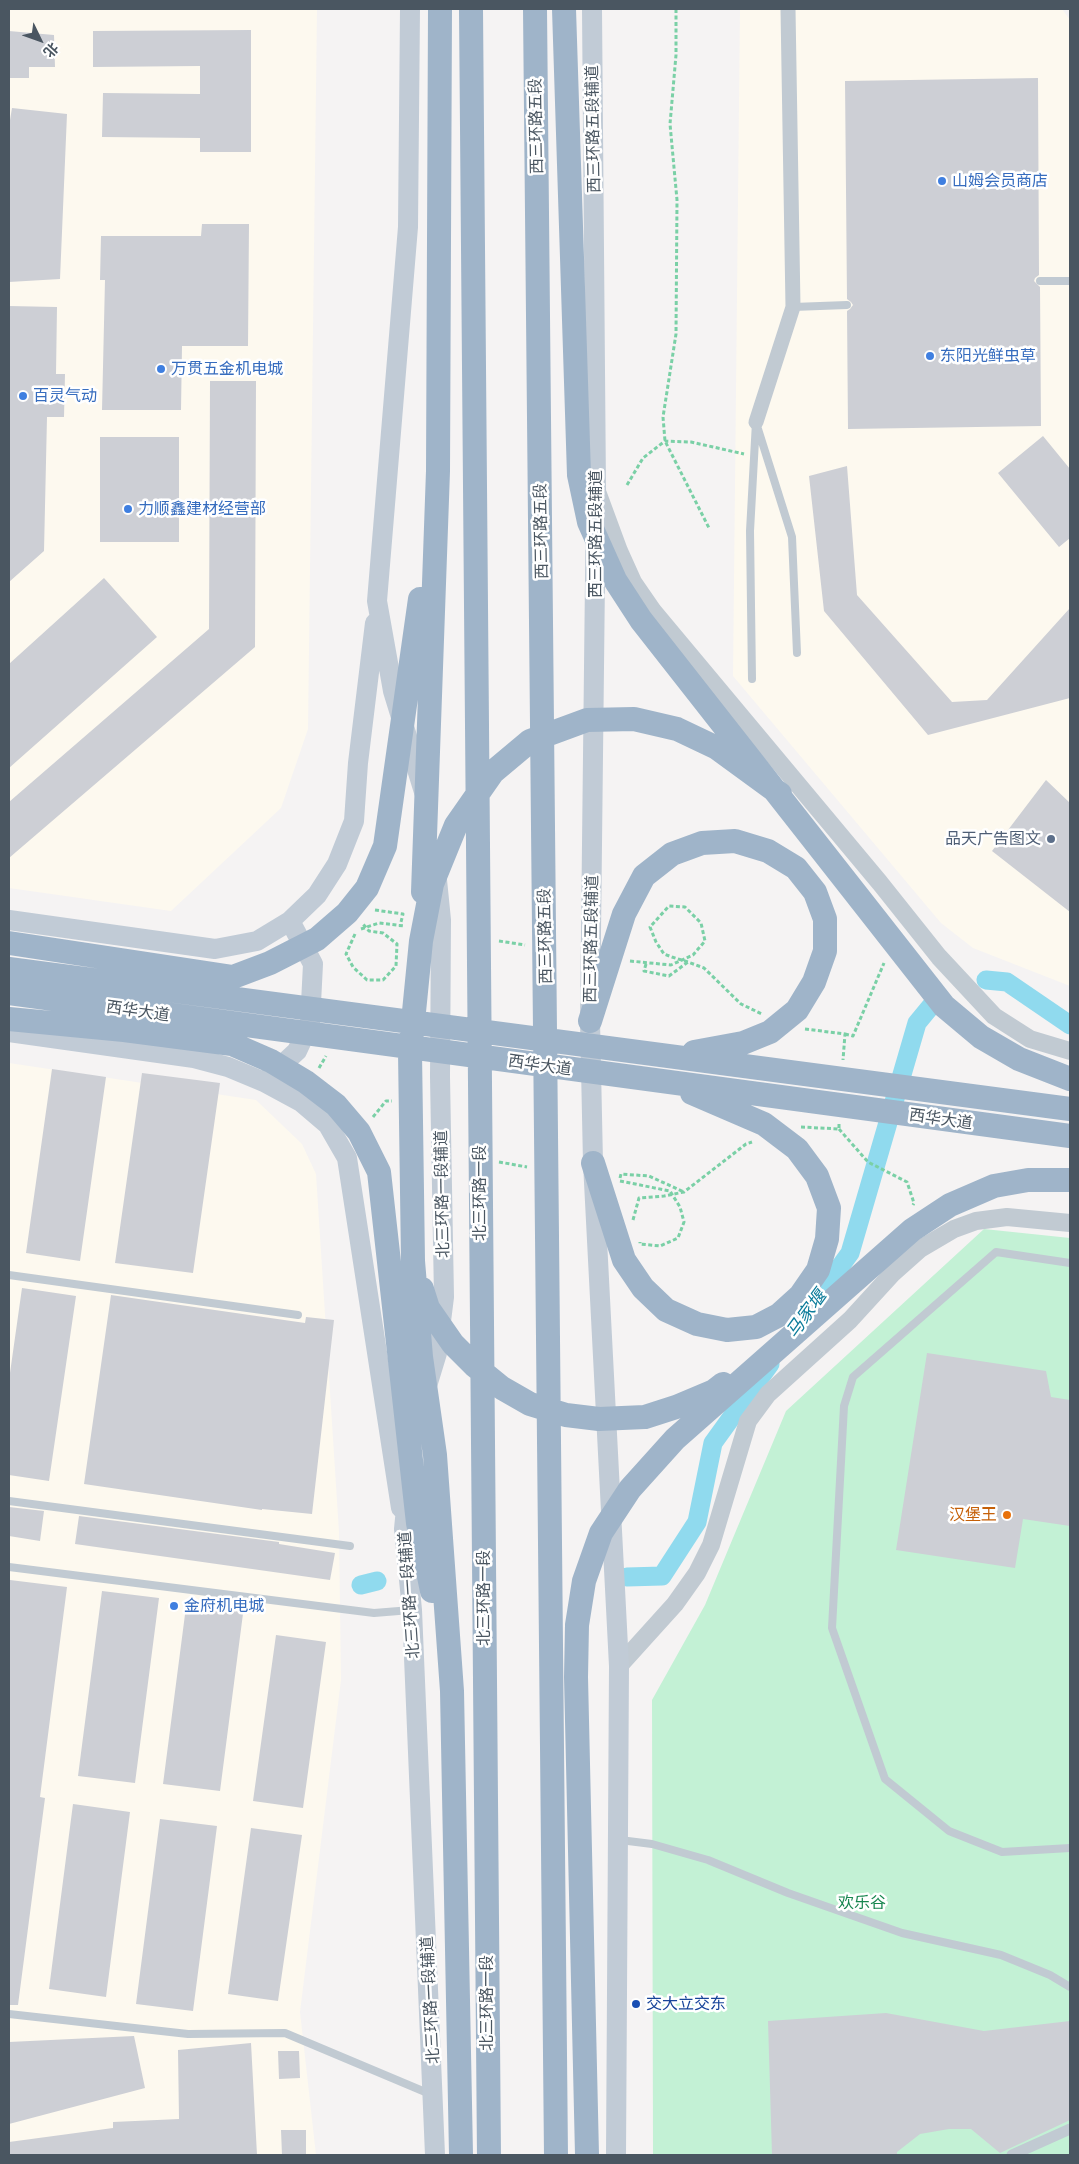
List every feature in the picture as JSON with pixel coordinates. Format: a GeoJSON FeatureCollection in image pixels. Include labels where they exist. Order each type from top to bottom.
{"type":"FeatureCollection","features":[{"type":"Feature","properties":{"kind":"highway"},"geometry":{"type":"LineString","coordinates":[[440,9],[438,472],[421,941],[410,1052],[413,1261],[421,1357],[435,1455],[452,1691],[461,2155]]}},
{"type":"Feature","properties":{"kind":"highway","name":"北三环路一段"},"geometry":{"type":"LineString","coordinates":[[470,9],[489,2155]]}},
{"type":"Feature","properties":{"kind":"highway","name":"西三环路五段"},"geometry":{"type":"LineString","coordinates":[[535,9],[556,2155]]}},
{"type":"Feature","properties":{"kind":"highway"},"geometry":{"type":"LineString","coordinates":[[564,9],[580,475],[590,522],[615,580],[641,620],[780,794],[944,1006],[980,1037],[1019,1060],[1070,1079]]}},
{"type":"Feature","properties":{"kind":"highway"},"geometry":{"type":"LineString","coordinates":[[153,988],[233,977],[270,963],[318,939],[347,913],[367,888],[385,846],[438,472]]}},
{"type":"Feature","properties":{"kind":"highway"},"geometry":{"type":"LineString","coordinates":[[421,941],[432,884],[456,825],[493,772],[530,741],[587,720],[634,719],[677,729],[717,748],[780,794]]}},
{"type":"Feature","properties":{"kind":"highway"},"geometry":{"type":"LineString","coordinates":[[590,1021],[624,914],[644,876],[672,854],[702,843],[735,841],[768,851],[796,868],[815,892],[825,919],[825,951],[814,982],[797,1010],[770,1032],[743,1044],[670,1056]]}},
{"type":"Feature","properties":{"kind":"highway"},"geometry":{"type":"LineString","coordinates":[[14,944],[233,977]]}},
{"type":"Feature","properties":{"kind":"highway"},"geometry":{"type":"LineString","coordinates":[[14,944],[95,980]]}},
{"type":"Feature","properties":{"kind":"highway","name":"西华大道"},"geometry":{"type":"LineString","coordinates":[[9,969],[1070,1109]]}},
{"type":"Feature","properties":{"kind":"highway","name":"西华大道"},"geometry":{"type":"LineString","coordinates":[[9,993],[1070,1136]]}},
{"type":"Feature","properties":{"kind":"highway"},"geometry":{"type":"LineString","coordinates":[[10,1023],[87,1004]]}},
{"type":"Feature","properties":{"kind":"highway"},"geometry":{"type":"LineString","coordinates":[[147,1012],[271,1061],[306,1082],[336,1105],[359,1132],[379,1172],[418,1523],[452,1691]]}},
{"type":"Feature","properties":{"kind":"highway"},"geometry":{"type":"LineString","coordinates":[[10,1023],[124,1030],[232,1044]]}},
{"type":"Feature","properties":{"kind":"highway"},"geometry":{"type":"LineString","coordinates":[[593,1164],[624,1260],[643,1288],[666,1310],[697,1324],[727,1330],[756,1327],[780,1315],[800,1296],[818,1270],[827,1240],[828,1208],[817,1176],[797,1149],[764,1124],[665,1082]]}},
{"type":"Feature","properties":{"kind":"highway"},"geometry":{"type":"LineString","coordinates":[[587,2155],[576,1677],[577,1625],[584,1580],[601,1533],[630,1489],[675,1439],[912,1230],[950,1205],[994,1186],[1028,1180],[1070,1180]]}},
{"type":"Feature","properties":{"kind":"highway"},"geometry":{"type":"LineString","coordinates":[[413,1261],[428,1308],[453,1344],[475,1366],[502,1388],[530,1404],[566,1415],[599,1419],[644,1417],[676,1407],[714,1391],[787,1341]]}},
{"type":"Feature","properties":{"kind":"main road"},"geometry":{"type":"LineString","coordinates":[[9,920],[215,949],[257,941],[290,921],[317,895],[337,864],[354,821],[358,763],[377,601],[408,227],[410,9]]}},
{"type":"Feature","properties":{"kind":"main road","name":"西三环路五段辅道"},"geometry":{"type":"LineString","coordinates":[[592,9],[596,490],[590,1021],[593,1164]]}},
{"type":"Feature","properties":{"kind":"main road","name":"北三环路一段辅道"},"geometry":{"type":"LineString","coordinates":[[377,601],[393,691],[431,814],[441,920],[440,1039],[444,1297],[437,1353],[421,1407],[410,1459],[404,1529],[412,1610],[435,2155]]}},
{"type":"Feature","properties":{"kind":"main road"},"geometry":{"type":"LineString","coordinates":[[264,1082],[297,1051],[310,1023],[313,964],[290,921]]}},
{"type":"Feature","properties":{"kind":"main road"},"geometry":{"type":"LineString","coordinates":[[10,1023],[194,1058],[228,1067],[264,1082],[301,1102],[328,1125],[347,1158],[404,1529]]}},
{"type":"Feature","properties":{"kind":"main road"},"geometry":{"type":"LineString","coordinates":[[593,1164],[619,1666],[616,2155]]}},
{"type":"Feature","properties":{"kind":"street"},"geometry":{"type":"LineString","coordinates":[[756,422],[793,307],[788,9]]}},
{"type":"Feature","properties":{"kind":"street"},"geometry":{"type":"LineString","coordinates":[[596,490],[633,582],[653,611],[880,883],[939,957],[994,1016],[1030,1039],[1070,1051]]}},
{"type":"Feature","properties":{"kind":"street"},"geometry":{"type":"LineString","coordinates":[[619,1666],[675,1604],[698,1574],[711,1545],[748,1421],[768,1394],[850,1320],[893,1273],[920,1249],[954,1229],[976,1221],[1007,1217],[1070,1223]]}},
{"type":"Feature","properties":{"kind":"street"},"geometry":{"type":"LineString","coordinates":[[1012,2155],[1070,2129]]}},
{"type":"Feature","properties":{"kind":"lane"},"geometry":{"type":"LineString","coordinates":[[1040,281],[1070,281]]}},
{"type":"Feature","properties":{"kind":"lane"},"geometry":{"type":"LineString","coordinates":[[793,307],[847,306]]}},
{"type":"Feature","properties":{"kind":"lane"},"geometry":{"type":"LineString","coordinates":[[752,679],[750,531],[756,422]]}},
{"type":"Feature","properties":{"kind":"lane"},"geometry":{"type":"LineString","coordinates":[[756,422],[792,537],[797,653]]}},
{"type":"Feature","properties":{"kind":"lane"},"geometry":{"type":"LineString","coordinates":[[1070,1264],[996,1252],[854,1378],[844,1406],[832,1628],[885,1779],[949,1831],[1002,1852],[1070,1848]]}},
{"type":"Feature","properties":{"kind":"lane"},"geometry":{"type":"LineString","coordinates":[[9,1275],[298,1315]]}},
{"type":"Feature","properties":{"kind":"lane"},"geometry":{"type":"LineString","coordinates":[[9,1500],[350,1546]]}},
{"type":"Feature","properties":{"kind":"lane"},"geometry":{"type":"LineString","coordinates":[[9,1567],[374,1613],[412,1610]]}},
{"type":"Feature","properties":{"kind":"lane"},"geometry":{"type":"LineString","coordinates":[[618,1839],[652,1844],[708,1860],[788,1893],[902,1933],[1001,1955],[1050,1975],[1070,1987]]}},
{"type":"Feature","properties":{"kind":"lane"},"geometry":{"type":"LineString","coordinates":[[9,2014],[188,2034],[285,2033],[434,2096]]}},
{"type":"Feature","properties":{"kind":"path"},"geometry":{"type":"LineString","coordinates":[[676,9],[676,54],[670,124],[677,200],[676,334],[663,417],[665,441],[709,528]]}},
{"type":"Feature","properties":{"kind":"path"},"geometry":{"type":"LineString","coordinates":[[627,485],[644,458],[665,441],[700,444],[754,457]]}},
{"type":"Feature","properties":{"kind":"path"},"geometry":{"type":"LineString","coordinates":[[378,910],[402,914],[400,926]]}},
{"type":"Feature","properties":{"kind":"path"},"geometry":{"type":"LineString","coordinates":[[845,1034],[853,1036],[886,959]]}},
{"type":"Feature","properties":{"kind":"path"},"geometry":{"type":"LineString","coordinates":[[646,964],[644,971],[669,976],[688,962]]}},
{"type":"Feature","properties":{"kind":"path"},"geometry":{"type":"LineString","coordinates":[[839,1129],[868,1162],[886,1172]]}},
{"type":"Feature","properties":{"kind":"path"},"geometry":{"type":"LineString","coordinates":[[619,1181],[621,1174],[649,1176],[684,1192]]}},
{"type":"Feature","properties":{"kind":"shaded area","name":"万贯五金机电城"},"geometry":{"type":"Polygon","coordinates":[[[9,9],[317,9],[308,729],[281,808],[171,911],[9,888],[9,9]]]}},
{"type":"Feature","properties":{"kind":"shaded area"},"geometry":{"type":"Polygon","coordinates":[[[740,9],[1062,9],[1070,20],[1070,986],[973,948],[941,923],[733,676],[740,9]]]}},
{"type":"Feature","properties":{"kind":"shaded area","name":"金府机电城"},"geometry":{"type":"Polygon","coordinates":[[[9,1063],[256,1100],[302,1144],[316,1174],[339,1532],[341,1680],[300,2012],[316,2155],[9,2155],[9,1063]]]}},
{"type":"Feature","properties":{"kind":"green space","name":"欢乐谷"},"geometry":{"type":"Polygon","coordinates":[[[984,1229],[1070,1238],[1070,2155],[653,2155],[652,1700],[705,1605],[786,1411],[984,1229]]]}},
{"type":"Feature","properties":{"kind":"building"},"geometry":{"type":"Polygon","coordinates":[[[251,30],[251,152],[200,152],[200,138],[102,137],[103,93],[200,94],[200,66],[93,67],[93,31],[251,30]]]}},
{"type":"Feature","properties":{"kind":"building"},"geometry":{"type":"Polygon","coordinates":[[[9,31],[54,35],[55,67],[29,67],[29,78],[9,78],[9,31]]]}},
{"type":"Feature","properties":{"kind":"building","name":"山姆会员商店"},"geometry":{"type":"Polygon","coordinates":[[[1038,78],[1039,275],[1034,281],[1040,287],[1041,426],[848,429],[847,311],[853,305],[847,299],[845,81],[1038,78]]]}},
{"type":"Feature","properties":{"kind":"building"},"geometry":{"type":"Polygon","coordinates":[[[12,108],[67,114],[60,279],[9,282],[9,126],[12,108]]]}},
{"type":"Feature","properties":{"kind":"building"},"geometry":{"type":"Polygon","coordinates":[[[202,224],[249,224],[248,346],[182,346],[181,410],[102,410],[105,280],[100,280],[101,236],[201,236],[202,224]]]}},
{"type":"Feature","properties":{"kind":"building"},"geometry":{"type":"Polygon","coordinates":[[[9,306],[57,307],[56,374],[65,374],[64,417],[47,417],[44,551],[9,582],[9,306]]]}},
{"type":"Feature","properties":{"kind":"building"},"geometry":{"type":"Polygon","coordinates":[[[210,381],[256,381],[255,647],[9,858],[9,802],[209,629],[210,381]]]}},
{"type":"Feature","properties":{"kind":"building"},"geometry":{"type":"Polygon","coordinates":[[[1043,436],[1070,469],[1070,538],[1059,547],[998,473],[1043,436]]]}},
{"type":"Feature","properties":{"kind":"building"},"geometry":{"type":"Polygon","coordinates":[[[100,437],[179,437],[179,542],[100,542],[100,437]]]}},
{"type":"Feature","properties":{"kind":"building"},"geometry":{"type":"Polygon","coordinates":[[[847,466],[857,595],[952,702],[987,700],[1070,608],[1070,698],[928,735],[824,611],[809,476],[847,466]]]}},
{"type":"Feature","properties":{"kind":"building"},"geometry":{"type":"Polygon","coordinates":[[[104,578],[157,637],[9,768],[9,664],[104,578]]]}},
{"type":"Feature","properties":{"kind":"building"},"geometry":{"type":"Polygon","coordinates":[[[1046,780],[1070,803],[1070,912],[992,851],[1046,780]]]}},
{"type":"Feature","properties":{"kind":"building"},"geometry":{"type":"Polygon","coordinates":[[[52,1069],[106,1077],[80,1261],[26,1253],[52,1069]]]}},
{"type":"Feature","properties":{"kind":"building"},"geometry":{"type":"Polygon","coordinates":[[[142,1073],[220,1083],[193,1273],[115,1263],[142,1073]]]}},
{"type":"Feature","properties":{"kind":"building"},"geometry":{"type":"Polygon","coordinates":[[[22,1288],[76,1296],[49,1481],[9,1475],[9,1380],[22,1288]]]}},
{"type":"Feature","properties":{"kind":"building"},"geometry":{"type":"Polygon","coordinates":[[[111,1295],[305,1323],[306,1317],[334,1320],[312,1514],[262,1510],[84,1484],[111,1295]]]}},
{"type":"Feature","properties":{"kind":"building"},"geometry":{"type":"Polygon","coordinates":[[[927,1353],[1046,1371],[1051,1397],[1070,1400],[1070,1526],[1023,1519],[1015,1568],[896,1550],[927,1353]]]}},
{"type":"Feature","properties":{"kind":"building"},"geometry":{"type":"Polygon","coordinates":[[[9,1507],[44,1511],[40,1541],[9,1536],[9,1507]]]}},
{"type":"Feature","properties":{"kind":"building"},"geometry":{"type":"Polygon","coordinates":[[[79,1516],[279,1542],[279,1544],[335,1553],[330,1580],[75,1544],[79,1516]]]}},
{"type":"Feature","properties":{"kind":"building"},"geometry":{"type":"Polygon","coordinates":[[[10,1580],[67,1587],[40,1797],[45,1798],[18,2005],[9,2005],[10,1580]]]}},
{"type":"Feature","properties":{"kind":"building"},"geometry":{"type":"Polygon","coordinates":[[[102,1591],[159,1598],[135,1783],[78,1776],[102,1591]]]}},
{"type":"Feature","properties":{"kind":"building"},"geometry":{"type":"Polygon","coordinates":[[[187,1599],[244,1606],[220,1791],[163,1784],[187,1599]]]}},
{"type":"Feature","properties":{"kind":"building"},"geometry":{"type":"Polygon","coordinates":[[[276,1635],[326,1642],[303,1808],[253,1801],[276,1635]]]}},
{"type":"Feature","properties":{"kind":"building"},"geometry":{"type":"Polygon","coordinates":[[[73,1804],[130,1812],[106,1997],[49,1989],[73,1804]]]}},
{"type":"Feature","properties":{"kind":"building"},"geometry":{"type":"Polygon","coordinates":[[[160,1819],[217,1826],[193,2011],[136,2004],[160,1819]]]}},
{"type":"Feature","properties":{"kind":"building"},"geometry":{"type":"Polygon","coordinates":[[[251,1828],[302,1835],[278,2001],[228,1994],[251,1828]]]}},
{"type":"Feature","properties":{"kind":"building"},"geometry":{"type":"Polygon","coordinates":[[[886,2013],[984,2031],[1070,2021],[1070,2120],[1000,2153],[971,2129],[949,2129],[920,2134],[897,2152],[897,2155],[772,2155],[768,2021],[886,2013]]]}},
{"type":"Feature","properties":{"kind":"building"},"geometry":{"type":"Polygon","coordinates":[[[134,2036],[145,2088],[9,2124],[9,2042],[134,2036]]]}},
{"type":"Feature","properties":{"kind":"building"},"geometry":{"type":"Polygon","coordinates":[[[251,2043],[257,2155],[9,2155],[9,2142],[113,2128],[113,2122],[179,2119],[178,2050],[251,2043]]]}},
{"type":"Feature","properties":{"kind":"building"},"geometry":{"type":"Polygon","coordinates":[[[278,2051],[299,2051],[300,2078],[279,2079],[278,2051]]]}},
{"type":"Feature","properties":{"kind":"building"},"geometry":{"type":"Polygon","coordinates":[[[281,2130],[306,2130],[306,2155],[282,2155],[281,2130]]]}},
{"type":"Feature","properties":{"kind":"waterway","name":"马家堰"},"geometry":{"type":"LineString","coordinates":[[986,980],[1007,982],[1070,1025]]}},
{"type":"Feature","properties":{"kind":"waterway","name":"马家堰"},"geometry":{"type":"LineString","coordinates":[[805,1315],[850,1253],[917,1023],[931,1006]]}},
{"type":"Feature","properties":{"kind":"waterway","name":"马家堰"},"geometry":{"type":"LineString","coordinates":[[627,1577],[662,1576],[697,1522],[713,1443],[770,1364]]}},
{"type":"Feature","properties":{"kind":"waterway","name":"马家堰"},"geometry":{"type":"LineString","coordinates":[[361,1585],[377,1581]]}},
{"type":"Feature","properties":{"kind":"place","name":"山姆会员商店"},"geometry":{"type":"Point","coordinates":[942,181]}},
{"type":"Feature","properties":{"kind":"place","name":"东阳光鲜虫草"},"geometry":{"type":"Point","coordinates":[930,356]}},
{"type":"Feature","properties":{"kind":"place","name":"万贯五金机电城"},"geometry":{"type":"Point","coordinates":[161,369]}},
{"type":"Feature","properties":{"kind":"place","name":"百灵气动"},"geometry":{"type":"Point","coordinates":[23,396]}},
{"type":"Feature","properties":{"kind":"place","name":"力顺鑫建材经营部"},"geometry":{"type":"Point","coordinates":[128,509]}},
{"type":"Feature","properties":{"kind":"place","name":"品天广告图文"},"geometry":{"type":"Point","coordinates":[1051,839]}},
{"type":"Feature","properties":{"kind":"place","name":"汉堡王"},"geometry":{"type":"Point","coordinates":[1007,1515]}},
{"type":"Feature","properties":{"kind":"place","name":"金府机电城"},"geometry":{"type":"Point","coordinates":[174,1606]}},
{"type":"Feature","properties":{"kind":"place","name":"交大立交东"},"geometry":{"type":"Point","coordinates":[636,2004]}}]}
